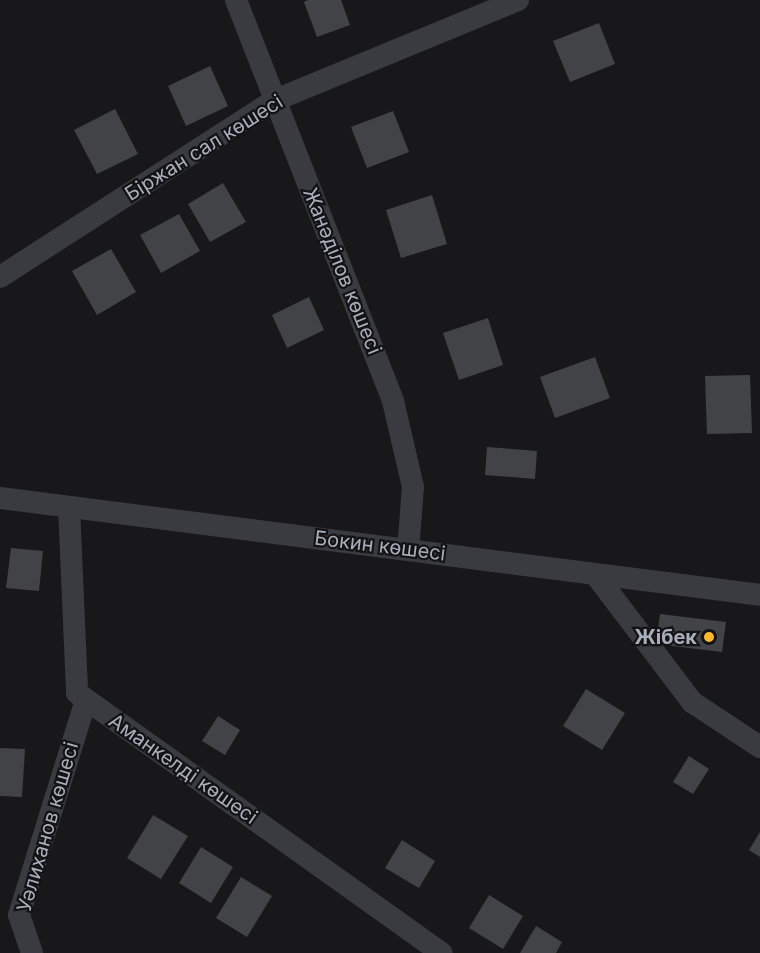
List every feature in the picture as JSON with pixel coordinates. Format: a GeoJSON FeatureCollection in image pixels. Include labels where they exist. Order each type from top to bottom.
{"type":"FeatureCollection","features":[{"type":"Feature","properties":{"kind":"street","name":"Жанәділов көшесі"},"geometry":{"type":"LineString","coordinates":[[236,0],[273,101],[393,401],[413,488],[408,550]]}},
{"type":"Feature","properties":{"kind":"street","name":"Біржан сал көшесі"},"geometry":{"type":"LineString","coordinates":[[0,277],[273,101],[518,0]]}},
{"type":"Feature","properties":{"kind":"street","name":"Бокин көшесі"},"geometry":{"type":"LineString","coordinates":[[0,498],[760,595]]}},
{"type":"Feature","properties":{"kind":"street"},"geometry":{"type":"LineString","coordinates":[[69,507],[77,693],[86,700]]}},
{"type":"Feature","properties":{"kind":"street"},"geometry":{"type":"LineString","coordinates":[[595,574],[692,702],[760,747]]}},
{"type":"Feature","properties":{"kind":"street","name":"Уәлиханов көшесі"},"geometry":{"type":"LineString","coordinates":[[32,953],[19,915],[86,700]]}},
{"type":"Feature","properties":{"kind":"street","name":"Аманкелді көшесі"},"geometry":{"type":"LineString","coordinates":[[86,700],[442,953]]}},
{"type":"Feature","properties":{"kind":"building"},"geometry":{"type":"Polygon","coordinates":[[[341,0],[350,25],[317,37],[304,2],[341,0]]]}},
{"type":"Feature","properties":{"kind":"building"},"geometry":{"type":"Polygon","coordinates":[[[599,23],[615,64],[570,82],[553,41],[599,23]]]}},
{"type":"Feature","properties":{"kind":"building"},"geometry":{"type":"Polygon","coordinates":[[[210,66],[228,106],[186,126],[168,86],[210,66]]]}},
{"type":"Feature","properties":{"kind":"building"},"geometry":{"type":"Polygon","coordinates":[[[115,109],[138,154],[97,174],[74,130],[115,109]]]}},
{"type":"Feature","properties":{"kind":"building"},"geometry":{"type":"Polygon","coordinates":[[[393,111],[409,152],[367,168],[351,127],[393,111]]]}},
{"type":"Feature","properties":{"kind":"building"},"geometry":{"type":"Polygon","coordinates":[[[223,183],[246,222],[210,242],[188,204],[223,183]]]}},
{"type":"Feature","properties":{"kind":"building"},"geometry":{"type":"Polygon","coordinates":[[[432,195],[447,244],[401,258],[386,210],[432,195]]]}},
{"type":"Feature","properties":{"kind":"building"},"geometry":{"type":"Polygon","coordinates":[[[179,214],[200,251],[161,273],[140,235],[179,214]]]}},
{"type":"Feature","properties":{"kind":"building"},"geometry":{"type":"Polygon","coordinates":[[[111,249],[136,292],[97,315],[72,271],[111,249]]]}},
{"type":"Feature","properties":{"kind":"building"},"geometry":{"type":"Polygon","coordinates":[[[309,297],[324,330],[287,348],[272,315],[309,297]]]}},
{"type":"Feature","properties":{"kind":"building"},"geometry":{"type":"Polygon","coordinates":[[[488,318],[503,365],[459,380],[443,333],[488,318]]]}},
{"type":"Feature","properties":{"kind":"building"},"geometry":{"type":"Polygon","coordinates":[[[595,357],[610,398],[555,418],[540,377],[595,357]]]}},
{"type":"Feature","properties":{"kind":"building"},"geometry":{"type":"Polygon","coordinates":[[[750,375],[752,433],[707,434],[705,376],[750,375]]]}},
{"type":"Feature","properties":{"kind":"building"},"geometry":{"type":"Polygon","coordinates":[[[487,447],[537,451],[535,479],[485,475],[487,447]]]}},
{"type":"Feature","properties":{"kind":"building"},"geometry":{"type":"Polygon","coordinates":[[[11,548],[43,551],[39,591],[6,588],[11,548]]]}},
{"type":"Feature","properties":{"kind":"building"},"geometry":{"type":"Polygon","coordinates":[[[660,614],[726,622],[722,652],[656,644],[660,614]]]}},
{"type":"Feature","properties":{"kind":"building"},"geometry":{"type":"Polygon","coordinates":[[[586,689],[625,713],[602,750],[563,726],[586,689]]]}},
{"type":"Feature","properties":{"kind":"building"},"geometry":{"type":"Polygon","coordinates":[[[218,716],[240,730],[225,755],[202,741],[218,716]]]}},
{"type":"Feature","properties":{"kind":"building"},"geometry":{"type":"Polygon","coordinates":[[[0,748],[25,749],[22,797],[0,796],[0,748]]]}},
{"type":"Feature","properties":{"kind":"building"},"geometry":{"type":"Polygon","coordinates":[[[689,756],[709,769],[693,794],[673,782],[689,756]]]}},
{"type":"Feature","properties":{"kind":"building"},"geometry":{"type":"Polygon","coordinates":[[[153,815],[188,836],[161,879],[127,858],[153,815]]]}},
{"type":"Feature","properties":{"kind":"building"},"geometry":{"type":"Polygon","coordinates":[[[760,832],[760,857],[749,850],[760,832]]]}},
{"type":"Feature","properties":{"kind":"building"},"geometry":{"type":"Polygon","coordinates":[[[402,840],[435,861],[419,888],[385,868],[402,840]]]}},
{"type":"Feature","properties":{"kind":"building"},"geometry":{"type":"Polygon","coordinates":[[[201,847],[233,867],[211,903],[179,883],[201,847]]]}},
{"type":"Feature","properties":{"kind":"building"},"geometry":{"type":"Polygon","coordinates":[[[241,877],[272,896],[247,937],[216,918],[241,877]]]}},
{"type":"Feature","properties":{"kind":"building"},"geometry":{"type":"Polygon","coordinates":[[[489,895],[523,916],[503,949],[469,928],[489,895]]]}},
{"type":"Feature","properties":{"kind":"building"},"geometry":{"type":"Polygon","coordinates":[[[536,926],[562,942],[556,953],[520,953],[536,926]]]}},
{"type":"Feature","properties":{"kind":"place","name":"Жібек"},"geometry":{"type":"Point","coordinates":[709,637]}}]}
